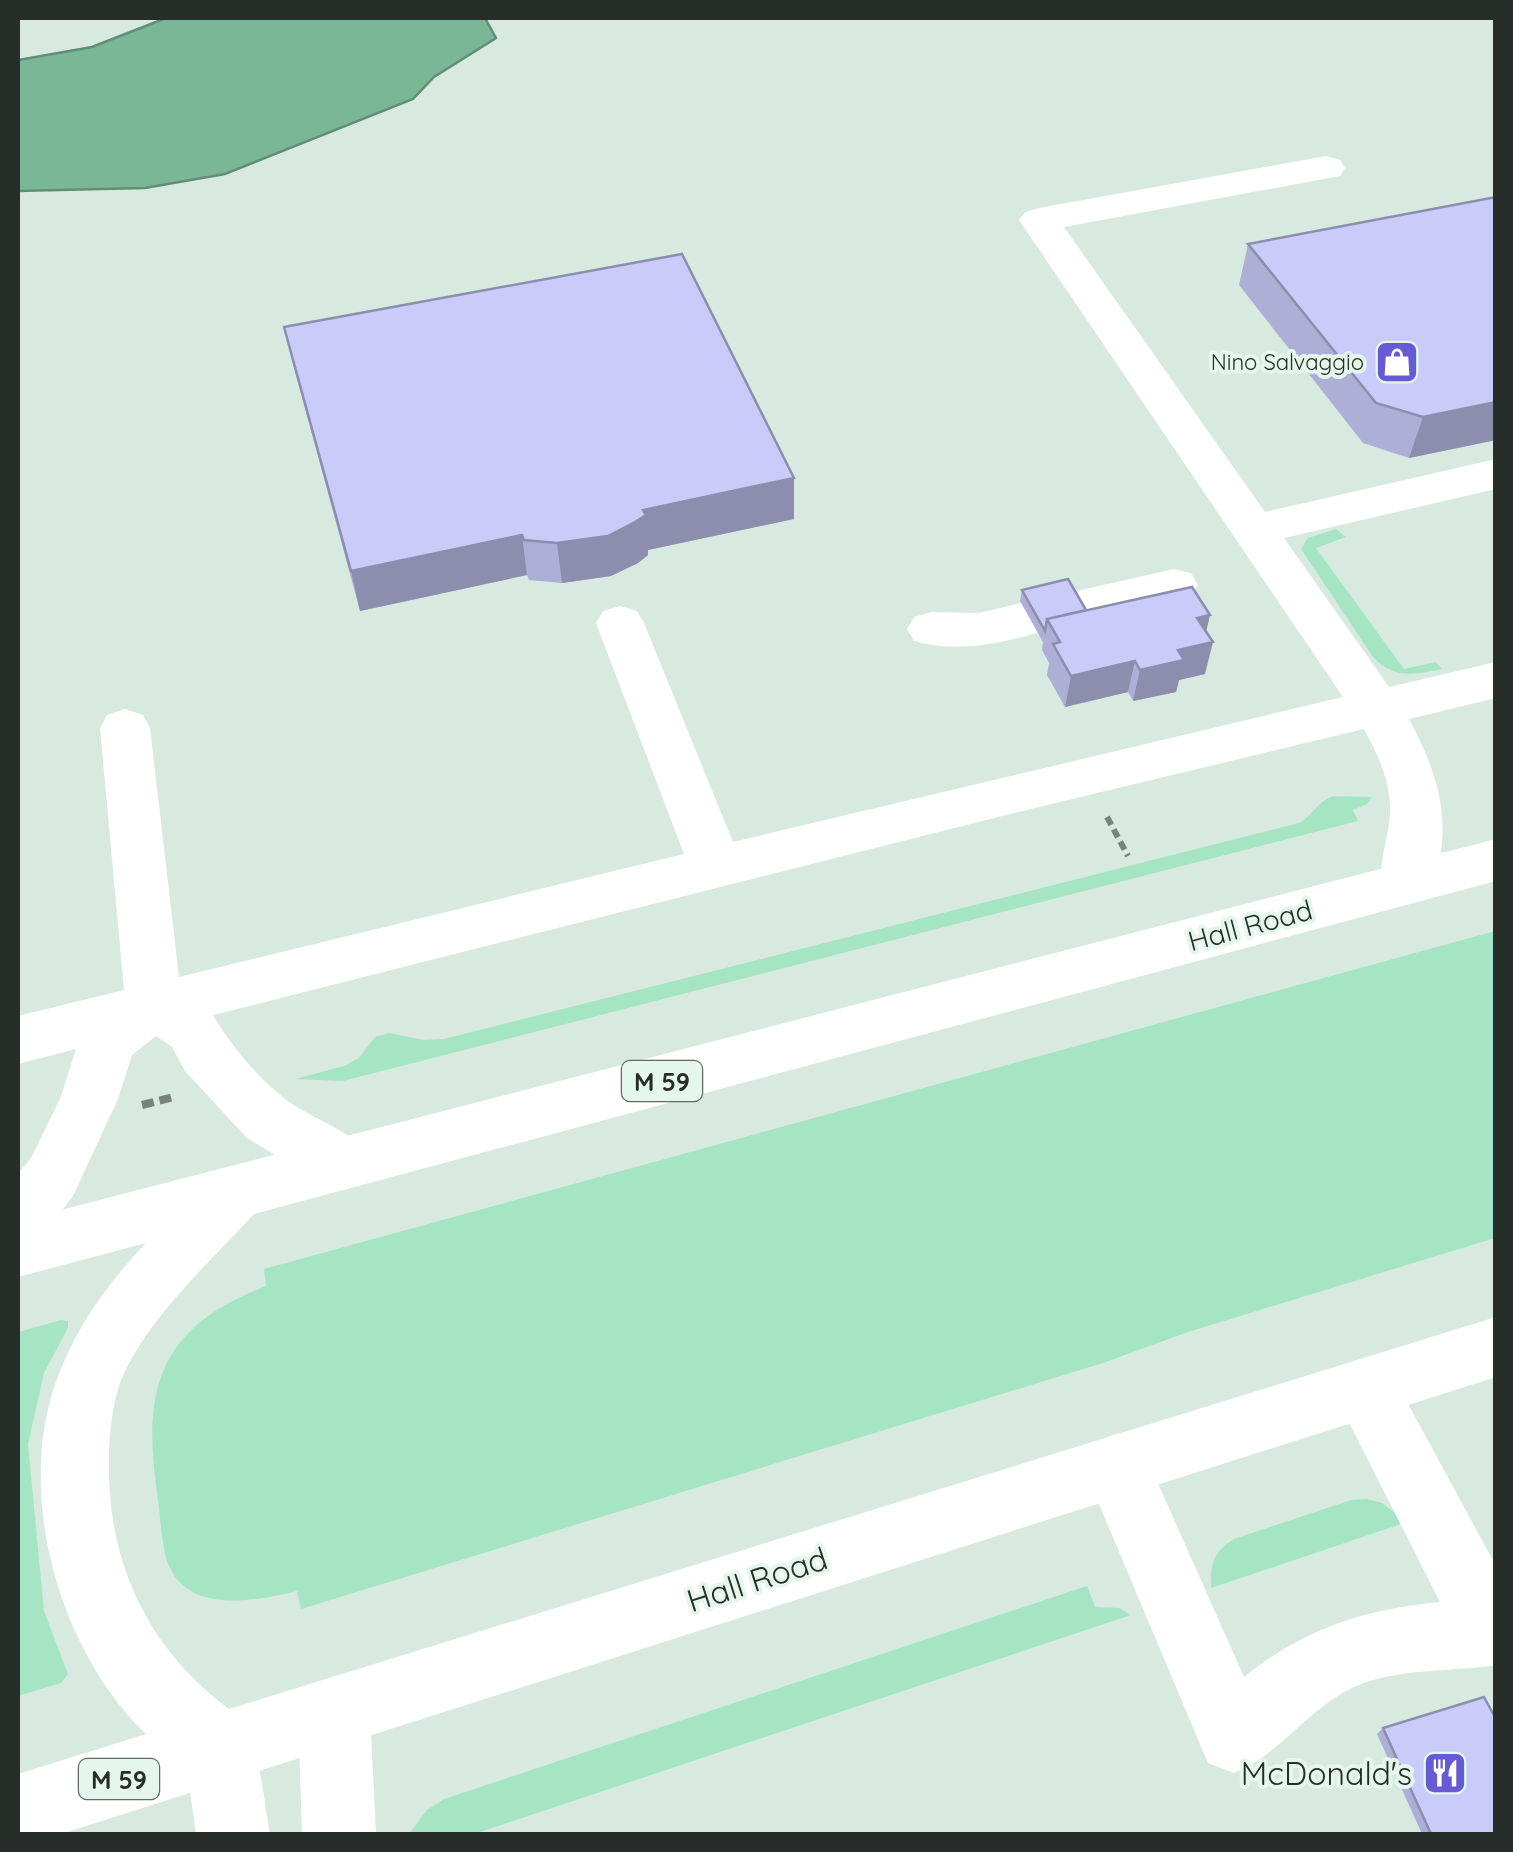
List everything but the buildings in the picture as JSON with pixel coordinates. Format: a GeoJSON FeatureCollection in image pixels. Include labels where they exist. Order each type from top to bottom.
{"type":"FeatureCollection","features":[{"type":"Feature","properties":{"kind":"main road"},"geometry":{"type":"LineString","coordinates":[[1326,168],[1039,220],[1378,709],[1416,782],[1417,825],[1406,883]]}},
{"type":"Feature","properties":{"kind":"main road"},"geometry":{"type":"LineString","coordinates":[[1254,530],[1496,474]]}},
{"type":"Feature","properties":{"kind":"main road"},"geometry":{"type":"LineString","coordinates":[[932,628],[979,630],[1174,585]]}},
{"type":"Feature","properties":{"kind":"main road"},"geometry":{"type":"LineString","coordinates":[[620,624],[716,867]]}},
{"type":"Feature","properties":{"kind":"main road"},"geometry":{"type":"LineString","coordinates":[[18,1040],[1104,772],[1496,680]]}},
{"type":"Feature","properties":{"kind":"main road"},"geometry":{"type":"LineString","coordinates":[[125,728],[154,1005]]}},
{"type":"Feature","properties":{"kind":"main road","name":"Hall Road"},"geometry":{"type":"LineString","coordinates":[[18,1249],[1496,860]]}},
{"type":"Feature","properties":{"kind":"main road"},"geometry":{"type":"LineString","coordinates":[[154,1005],[192,1030],[204,1054],[268,1120],[343,1164]]}},
{"type":"Feature","properties":{"kind":"main road"},"geometry":{"type":"LineString","coordinates":[[18,1220],[52,1177],[88,1099],[108,1041],[154,1005]]}},
{"type":"Feature","properties":{"kind":"main road"},"geometry":{"type":"LineString","coordinates":[[233,1834],[220,1747],[158,1696],[119,1640],[100,1604],[78,1508],[77,1434],[84,1390],[112,1334],[140,1296],[236,1192]]}},
{"type":"Feature","properties":{"kind":"main road","name":"Hall Road"},"geometry":{"type":"LineString","coordinates":[[18,1811],[1496,1347]]}},
{"type":"Feature","properties":{"kind":"main road"},"geometry":{"type":"LineString","coordinates":[[1116,1466],[1234,1737],[1270,1700],[1314,1668],[1382,1643],[1494,1630],[1365,1388]]}},
{"type":"Feature","properties":{"kind":"main road"},"geometry":{"type":"LineString","coordinates":[[334,1712],[339,1834]]}},
{"type":"Feature","properties":{"kind":"path"},"geometry":{"type":"LineString","coordinates":[[1098,802],[1128,856]]}},
{"type":"Feature","properties":{"kind":"path"},"geometry":{"type":"LineString","coordinates":[[132,1108],[182,1095]]}},
{"type":"Feature","properties":{"kind":"shaded area"},"geometry":{"type":"Polygon","coordinates":[[[166,18],[485,18],[496,38],[434,77],[413,99],[225,174],[145,188],[18,191],[18,60],[92,47],[166,18]]]}},
{"type":"Feature","properties":{"kind":"shaded area"},"geometry":{"type":"Polygon","coordinates":[[[1336,529],[1346,537],[1316,548],[1404,669],[1436,662],[1442,669],[1414,674],[1397,672],[1373,657],[1301,549],[1308,538],[1336,529]]]}},
{"type":"Feature","properties":{"kind":"shaded area"},"geometry":{"type":"Polygon","coordinates":[[[1333,796],[1372,797],[1353,810],[1358,821],[343,1081],[295,1079],[344,1066],[359,1058],[375,1037],[389,1033],[424,1040],[444,1039],[1299,823],[1333,796]]]}},
{"type":"Feature","properties":{"kind":"shaded area"},"geometry":{"type":"Polygon","coordinates":[[[1495,931],[1495,1238],[1188,1332],[1103,1363],[301,1609],[297,1591],[260,1599],[220,1600],[202,1596],[173,1574],[165,1554],[153,1455],[157,1391],[166,1365],[181,1341],[230,1302],[266,1286],[264,1269],[1495,931]]]}},
{"type":"Feature","properties":{"kind":"shaded area"},"geometry":{"type":"Polygon","coordinates":[[[68,1321],[68,1328],[44,1373],[28,1444],[44,1611],[68,1674],[61,1683],[18,1696],[18,1332],[68,1321]]]}},
{"type":"Feature","properties":{"kind":"shaded area"},"geometry":{"type":"Polygon","coordinates":[[[1351,1500],[1382,1503],[1407,1522],[1211,1588],[1214,1559],[1234,1539],[1351,1500]]]}},
{"type":"Feature","properties":{"kind":"shaded area"},"geometry":{"type":"Polygon","coordinates":[[[1087,1586],[1095,1607],[1119,1608],[1131,1615],[474,1834],[409,1834],[427,1810],[444,1799],[1087,1586]]]}},
{"type":"Feature","properties":{"kind":"place","name":"Nino Salvaggio"},"geometry":{"type":"Point","coordinates":[1397,362]}},
{"type":"Feature","properties":{"kind":"place","name":"McDonald's"},"geometry":{"type":"Point","coordinates":[1445,1773]}}]}
